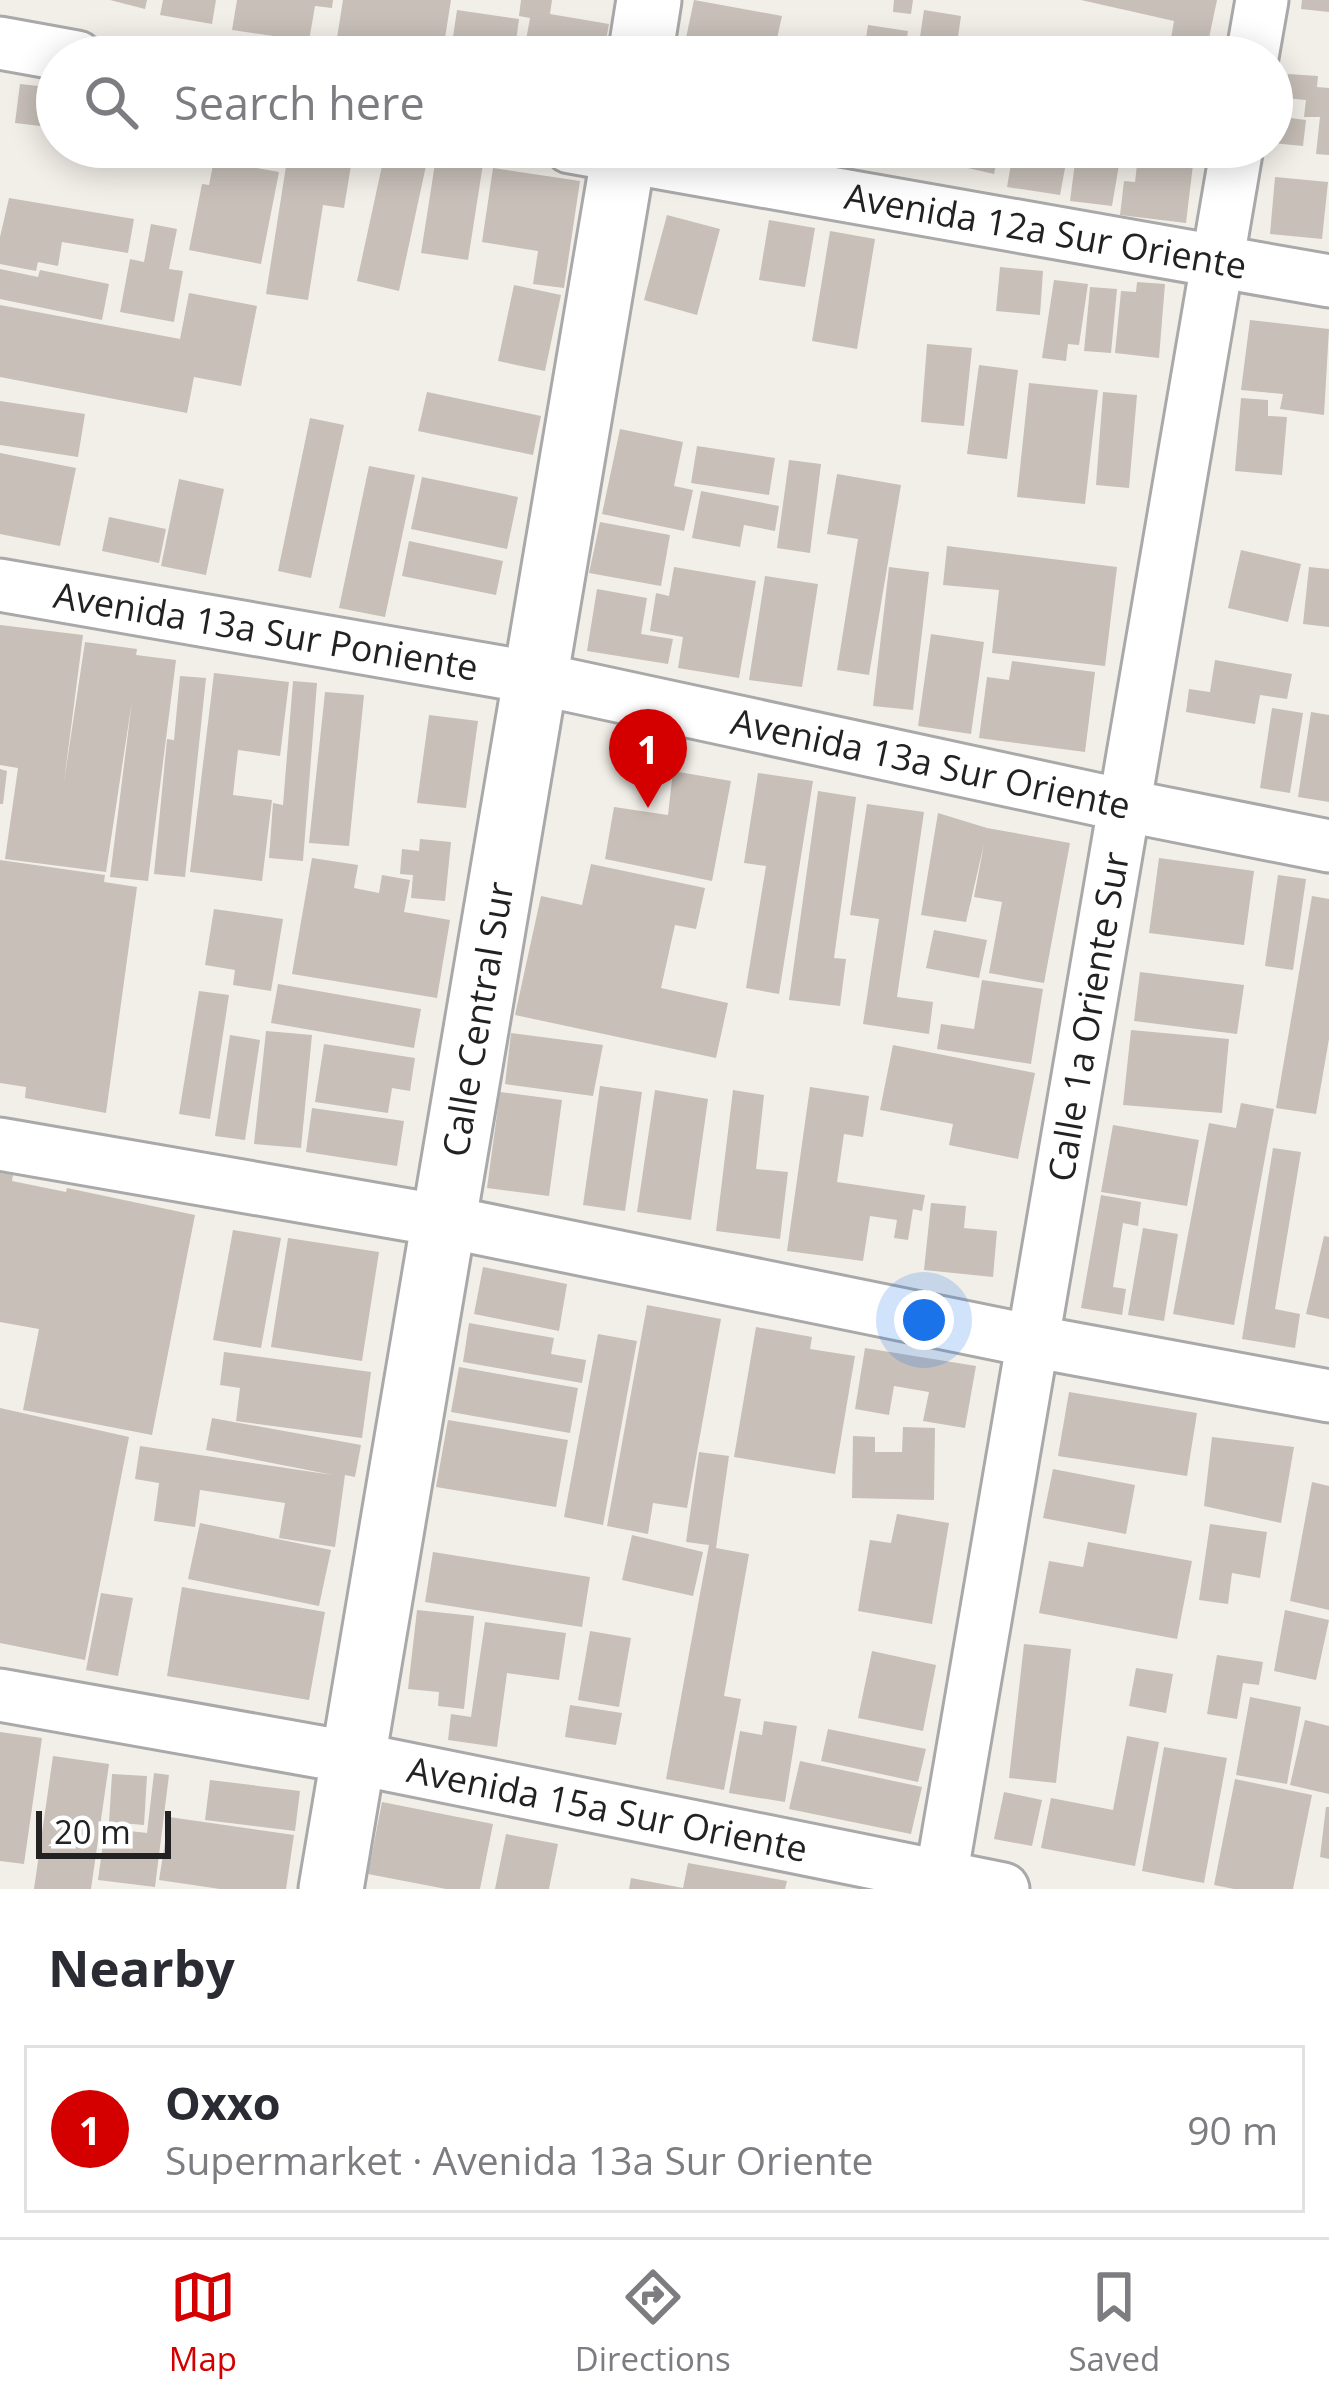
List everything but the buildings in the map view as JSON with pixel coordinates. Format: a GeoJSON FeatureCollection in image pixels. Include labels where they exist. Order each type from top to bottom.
{"type":"FeatureCollection","features":[{"type":"Feature","properties":{"kind":"street"},"geometry":{"type":"LineString","coordinates":[[644,36],[650,0]]}},
{"type":"Feature","properties":{"kind":"street"},"geometry":{"type":"LineString","coordinates":[[1256,36],[1262,0]]}},
{"type":"Feature","properties":{"kind":"street"},"geometry":{"type":"LineString","coordinates":[[0,43],[36,50]]}},
{"type":"Feature","properties":{"kind":"street","name":"Calle Central Sur"},"geometry":{"type":"LineString","coordinates":[[332,1889],[535,677],[604,168]]}},
{"type":"Feature","properties":{"kind":"street","name":"Avenida 12a Sur Oriente"},"geometry":{"type":"LineString","coordinates":[[706,168],[1329,280]]}},
{"type":"Feature","properties":{"kind":"street","name":"Calle 1a Oriente Sur"},"geometry":{"type":"LineString","coordinates":[[940,1883],[1233,168]]}},
{"type":"Feature","properties":{"kind":"street","name":"Avenida 13a Sur Poniente"},"geometry":{"type":"LineString","coordinates":[[0,585],[535,677]]}},
{"type":"Feature","properties":{"kind":"street","name":"Avenida 13a Sur Oriente"},"geometry":{"type":"LineString","coordinates":[[535,677],[1124,806],[1329,845]]}},
{"type":"Feature","properties":{"kind":"street"},"geometry":{"type":"LineString","coordinates":[[0,1144],[443,1221],[1329,1396]]}},
{"type":"Feature","properties":{"kind":"street","name":"Avenida 15a Sur Oriente"},"geometry":{"type":"LineString","coordinates":[[0,1695],[354,1758],[940,1883],[1003,1889]]}},
{"type":"Feature","properties":{"kind":"place","name":"Oxxo"},"geometry":{"type":"Point","coordinates":[648,808]}}]}
